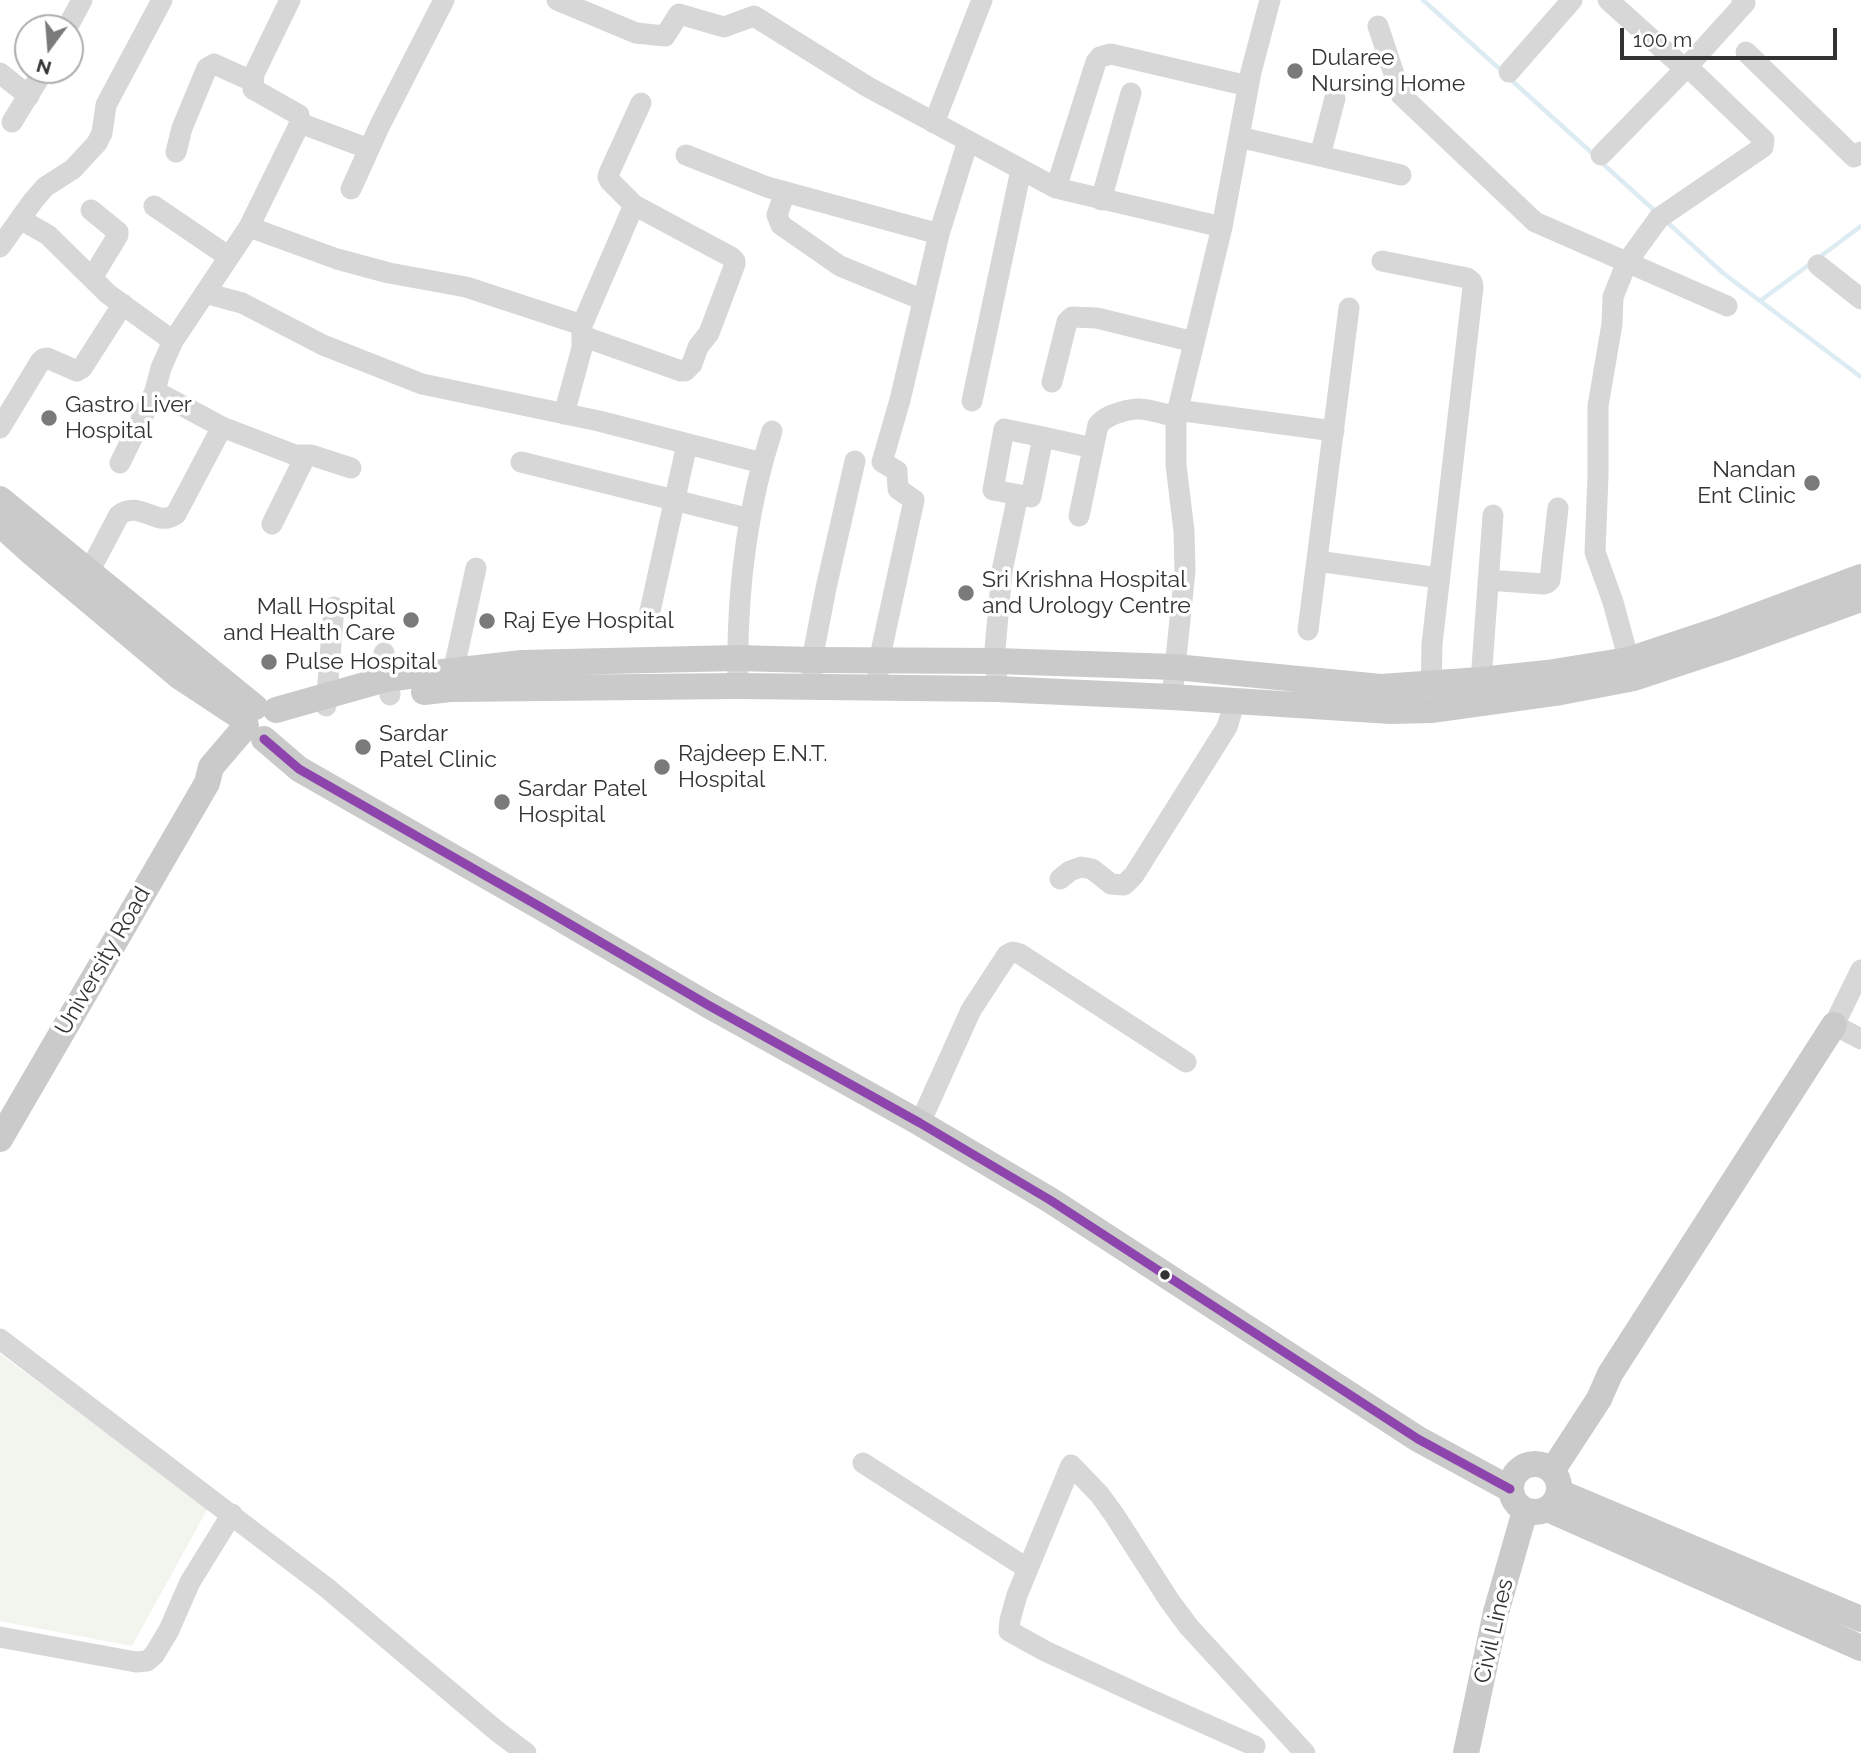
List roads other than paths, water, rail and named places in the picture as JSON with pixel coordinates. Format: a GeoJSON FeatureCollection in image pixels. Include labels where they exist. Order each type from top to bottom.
{"type":"FeatureCollection","features":[{"type":"Feature","properties":{"kind":"main road"},"geometry":{"type":"LineString","coordinates":[[0,499],[90,570],[263,724],[299,769],[708,1005],[922,1116],[1418,1439],[1861,1619]]}},
{"type":"Feature","properties":{"kind":"main road"},"geometry":{"type":"LineString","coordinates":[[0,524],[180,677],[263,724],[326,701],[388,687],[452,680],[522,663],[737,658],[877,687],[1172,697],[1391,711],[1431,697],[1480,692],[1562,692],[1631,669],[1724,628],[1861,577]]}},
{"type":"Feature","properties":{"kind":"main road"},"geometry":{"type":"LineString","coordinates":[[1631,669],[1731,646],[1861,599]]}},
{"type":"Feature","properties":{"kind":"main road"},"geometry":{"type":"LineString","coordinates":[[452,680],[738,686],[879,661],[996,661],[1175,667],[1381,687],[1431,697]]}},
{"type":"Feature","properties":{"kind":"main road","name":"University Road"},"geometry":{"type":"LineString","coordinates":[[0,1139],[207,782],[219,773],[263,724]]}},
{"type":"Feature","properties":{"kind":"main road","name":"Civil Lines"},"geometry":{"type":"LineString","coordinates":[[1466,1753],[1496,1612],[1536,1487],[1599,1399],[1609,1374],[1834,1025]]}},
{"type":"Feature","properties":{"kind":"main road"},"geometry":{"type":"LineString","coordinates":[[1536,1487],[1861,1648]]}},
{"type":"Feature","properties":{"kind":"street"},"geometry":{"type":"LineString","coordinates":[[0,247],[46,187],[73,169],[97,143],[102,133],[106,105],[162,0]]}},
{"type":"Feature","properties":{"kind":"street"},"geometry":{"type":"LineString","coordinates":[[120,463],[155,391],[161,368],[173,341],[249,227],[300,122],[299,115],[253,89],[252,81],[290,0]]}},
{"type":"Feature","properties":{"kind":"street"},"geometry":{"type":"LineString","coordinates":[[351,189],[444,0]]}},
{"type":"Feature","properties":{"kind":"street"},"geometry":{"type":"LineString","coordinates":[[557,0],[636,33],[665,36],[680,14],[724,27],[754,16],[868,87],[1056,188],[1222,227]]}},
{"type":"Feature","properties":{"kind":"street"},"geometry":{"type":"LineString","coordinates":[[934,123],[982,0]]}},
{"type":"Feature","properties":{"kind":"street"},"geometry":{"type":"LineString","coordinates":[[1172,697],[1185,571],[1184,531],[1176,465],[1176,413],[1222,227],[1248,86],[1270,0]]}},
{"type":"Feature","properties":{"kind":"street"},"geometry":{"type":"LineString","coordinates":[[1509,72],[1572,0]]}},
{"type":"Feature","properties":{"kind":"street"},"geometry":{"type":"LineString","coordinates":[[1608,0],[1686,67],[1764,140],[1765,144],[1763,148],[1659,218],[1627,262],[1614,297],[1598,406],[1595,552],[1613,602],[1631,669]]}},
{"type":"Feature","properties":{"kind":"street"},"geometry":{"type":"LineString","coordinates":[[1601,155],[1745,3],[1742,0]]}},
{"type":"Feature","properties":{"kind":"street"},"geometry":{"type":"LineString","coordinates":[[1378,26],[1401,95],[1535,222],[1727,306]]}},
{"type":"Feature","properties":{"kind":"street"},"geometry":{"type":"LineString","coordinates":[[1746,52],[1854,157],[1861,152]]}},
{"type":"Feature","properties":{"kind":"street"},"geometry":{"type":"LineString","coordinates":[[1056,188],[1096,62],[1105,54],[1248,86]]}},
{"type":"Feature","properties":{"kind":"street"},"geometry":{"type":"LineString","coordinates":[[176,152],[181,128],[210,65],[214,64],[252,81]]}},
{"type":"Feature","properties":{"kind":"street"},"geometry":{"type":"LineString","coordinates":[[0,73],[29,96]]}},
{"type":"Feature","properties":{"kind":"street"},"geometry":{"type":"LineString","coordinates":[[12,122],[36,84]]}},
{"type":"Feature","properties":{"kind":"street"},"geometry":{"type":"LineString","coordinates":[[1101,200],[1131,93]]}},
{"type":"Feature","properties":{"kind":"street"},"geometry":{"type":"LineString","coordinates":[[1320,156],[1335,98]]}},
{"type":"Feature","properties":{"kind":"street"},"geometry":{"type":"LineString","coordinates":[[249,227],[337,259],[389,273],[466,287],[582,330],[681,371],[689,369],[698,347],[709,333],[735,261],[634,205],[608,177],[641,103]]}},
{"type":"Feature","properties":{"kind":"street"},"geometry":{"type":"LineString","coordinates":[[300,122],[369,149]]}},
{"type":"Feature","properties":{"kind":"street"},"geometry":{"type":"LineString","coordinates":[[1238,137],[1401,175]]}},
{"type":"Feature","properties":{"kind":"street"},"geometry":{"type":"LineString","coordinates":[[877,687],[879,661],[914,500],[898,489],[897,471],[883,462],[939,234],[968,141]]}},
{"type":"Feature","properties":{"kind":"street"},"geometry":{"type":"LineString","coordinates":[[686,155],[767,187],[939,234]]}},
{"type":"Feature","properties":{"kind":"street"},"geometry":{"type":"LineString","coordinates":[[972,401],[1021,170]]}},
{"type":"Feature","properties":{"kind":"street"},"geometry":{"type":"LineString","coordinates":[[785,192],[777,215],[781,225],[840,266],[923,300]]}},
{"type":"Feature","properties":{"kind":"street"},"geometry":{"type":"LineString","coordinates":[[564,414],[582,348],[582,330],[634,205]]}},
{"type":"Feature","properties":{"kind":"street"},"geometry":{"type":"LineString","coordinates":[[154,206],[229,257]]}},
{"type":"Feature","properties":{"kind":"street"},"geometry":{"type":"LineString","coordinates":[[91,209],[118,232],[92,278]]}},
{"type":"Feature","properties":{"kind":"street"},"geometry":{"type":"LineString","coordinates":[[20,219],[48,236],[108,294],[173,341]]}},
{"type":"Feature","properties":{"kind":"street"},"geometry":{"type":"LineString","coordinates":[[1382,261],[1467,278],[1473,287],[1432,644],[1431,697]]}},
{"type":"Feature","properties":{"kind":"street"},"geometry":{"type":"LineString","coordinates":[[1818,265],[1861,299]]}},
{"type":"Feature","properties":{"kind":"street"},"geometry":{"type":"LineString","coordinates":[[205,293],[242,303],[323,345],[422,384],[564,414],[762,463]]}},
{"type":"Feature","properties":{"kind":"street"},"geometry":{"type":"LineString","coordinates":[[0,428],[40,362],[47,358],[74,371],[82,368],[123,304]]}},
{"type":"Feature","properties":{"kind":"street"},"geometry":{"type":"LineString","coordinates":[[1308,629],[1349,308]]}},
{"type":"Feature","properties":{"kind":"street"},"geometry":{"type":"LineString","coordinates":[[1052,382],[1067,323],[1072,317],[1097,318],[1194,342]]}},
{"type":"Feature","properties":{"kind":"street"},"geometry":{"type":"LineString","coordinates":[[155,391],[222,427],[295,455],[311,454],[351,468]]}},
{"type":"Feature","properties":{"kind":"street"},"geometry":{"type":"LineString","coordinates":[[1079,516],[1098,425],[1103,419],[1122,411],[1139,408],[1334,431]]}},
{"type":"Feature","properties":{"kind":"street"},"geometry":{"type":"LineString","coordinates":[[90,570],[119,515],[125,510],[132,509],[164,519],[171,519],[176,514],[222,427]]}},
{"type":"Feature","properties":{"kind":"street"},"geometry":{"type":"LineString","coordinates":[[1043,437],[1031,498],[993,490],[1004,429],[1043,437],[1093,448]]}},
{"type":"Feature","properties":{"kind":"street"},"geometry":{"type":"LineString","coordinates":[[738,686],[737,625],[741,573],[762,463],[772,431]]}},
{"type":"Feature","properties":{"kind":"street"},"geometry":{"type":"LineString","coordinates":[[650,611],[687,444]]}},
{"type":"Feature","properties":{"kind":"street"},"geometry":{"type":"LineString","coordinates":[[272,524],[306,455]]}},
{"type":"Feature","properties":{"kind":"street"},"geometry":{"type":"LineString","coordinates":[[812,673],[826,588],[855,461]]}},
{"type":"Feature","properties":{"kind":"street"},"geometry":{"type":"LineString","coordinates":[[521,462],[750,519]]}},
{"type":"Feature","properties":{"kind":"street"},"geometry":{"type":"LineString","coordinates":[[997,689],[996,661],[1003,571],[1018,495]]}},
{"type":"Feature","properties":{"kind":"street"},"geometry":{"type":"LineString","coordinates":[[1488,580],[1543,584],[1550,580],[1558,508]]}},
{"type":"Feature","properties":{"kind":"street"},"geometry":{"type":"LineString","coordinates":[[1480,692],[1493,515]]}},
{"type":"Feature","properties":{"kind":"street"},"geometry":{"type":"LineString","coordinates":[[1317,561],[1439,578]]}},
{"type":"Feature","properties":{"kind":"street"},"geometry":{"type":"LineString","coordinates":[[452,680],[476,568]]}},
{"type":"Feature","properties":{"kind":"street"},"geometry":{"type":"LineString","coordinates":[[326,701],[334,607]]}},
{"type":"Feature","properties":{"kind":"street"},"geometry":{"type":"LineString","coordinates":[[384,653],[388,687]]}},
{"type":"Feature","properties":{"kind":"street"},"geometry":{"type":"LineString","coordinates":[[1060,879],[1081,867],[1092,869],[1111,884],[1124,885],[1134,875],[1227,727],[1235,701]]}},
{"type":"Feature","properties":{"kind":"street"},"geometry":{"type":"LineString","coordinates":[[922,1116],[971,1010],[1007,955],[1013,952],[1186,1062]]}},
{"type":"Feature","properties":{"kind":"street"},"geometry":{"type":"LineString","coordinates":[[1861,970],[1834,1025],[1861,1038]]}},
{"type":"Feature","properties":{"kind":"street"},"geometry":{"type":"LineString","coordinates":[[0,1339],[327,1588],[526,1753]]}},
{"type":"Feature","properties":{"kind":"street"},"geometry":{"type":"LineString","coordinates":[[863,1463],[1028,1569]]}},
{"type":"Feature","properties":{"kind":"street"},"geometry":{"type":"LineString","coordinates":[[1269,1715],[1254,1749],[1009,1631],[1017,1595],[1071,1465],[1100,1495],[1189,1627],[1305,1753]]}},
{"type":"Feature","properties":{"kind":"street"},"geometry":{"type":"LineString","coordinates":[[0,1637],[136,1662],[147,1661],[154,1655],[169,1630],[190,1583],[232,1514]]}},
{"type":"Feature","properties":{"kind":"waterway"},"geometry":{"type":"LineString","coordinates":[[1423,0],[1503,72]]}},
{"type":"Feature","properties":{"kind":"waterway"},"geometry":{"type":"LineString","coordinates":[[1509,78],[1593,154]]}},
{"type":"Feature","properties":{"kind":"waterway"},"geometry":{"type":"LineString","coordinates":[[1602,163],[1655,211]]}},
{"type":"Feature","properties":{"kind":"waterway"},"geometry":{"type":"LineString","coordinates":[[1667,222],[1723,273],[1861,377]]}},
{"type":"Feature","properties":{"kind":"waterway"},"geometry":{"type":"LineString","coordinates":[[1817,259],[1861,226]]}},
{"type":"Feature","properties":{"kind":"waterway"},"geometry":{"type":"LineString","coordinates":[[1760,301],[1810,264]]}},
{"type":"Feature","properties":{"kind":"place","name":"Dularee Nursing Home"},"geometry":{"type":"Point","coordinates":[1295,71]}},
{"type":"Feature","properties":{"kind":"place","name":"Gastro Liver Hospital"},"geometry":{"type":"Point","coordinates":[49,418]}},
{"type":"Feature","properties":{"kind":"place","name":"Nandan Ent Clinic"},"geometry":{"type":"Point","coordinates":[1812,483]}},
{"type":"Feature","properties":{"kind":"place","name":"Sri Krishna Hospital and Urology Centre"},"geometry":{"type":"Point","coordinates":[966,593]}},
{"type":"Feature","properties":{"kind":"place","name":"Mall Hospital and Health Care"},"geometry":{"type":"Point","coordinates":[411,620]}},
{"type":"Feature","properties":{"kind":"place","name":"Raj Eye Hospital"},"geometry":{"type":"Point","coordinates":[487,621]}},
{"type":"Feature","properties":{"kind":"place","name":"Pulse Hospital"},"geometry":{"type":"Point","coordinates":[269,662]}},
{"type":"Feature","properties":{"kind":"place","name":"Sardar Patel Clinic"},"geometry":{"type":"Point","coordinates":[363,747]}},
{"type":"Feature","properties":{"kind":"place","name":"Rajdeep E.N.T. Hospital"},"geometry":{"type":"Point","coordinates":[662,767]}},
{"type":"Feature","properties":{"kind":"place","name":"Sardar Patel Hospital"},"geometry":{"type":"Point","coordinates":[502,802]}}]}
